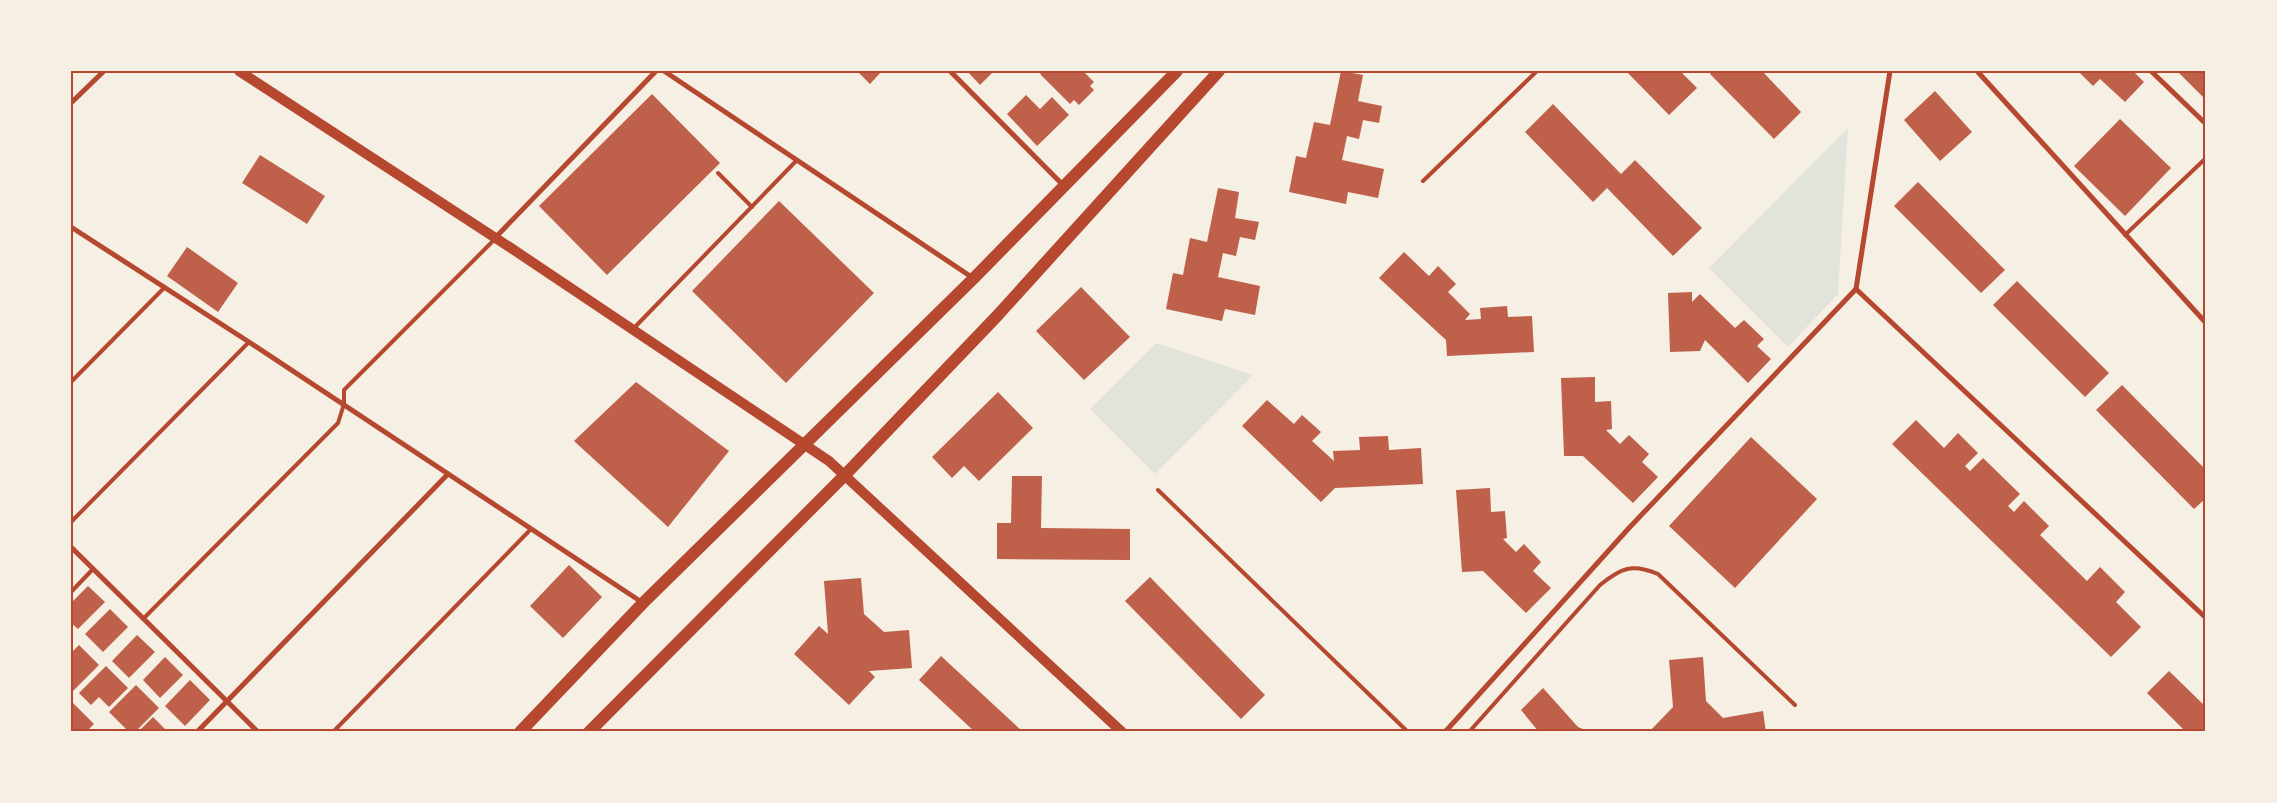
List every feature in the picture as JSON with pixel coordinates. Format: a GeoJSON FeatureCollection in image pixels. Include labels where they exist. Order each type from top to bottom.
{"type":"FeatureCollection","features":[{"type":"Feature","properties":{"kind":"main road"},"geometry":{"type":"LineString","coordinates":[[238,71],[805,445],[844,476],[1122,732]]}},
{"type":"Feature","properties":{"kind":"main road"},"geometry":{"type":"LineString","coordinates":[[520,732],[643,603],[974,278],[1176,71]]}},
{"type":"Feature","properties":{"kind":"main road"},"geometry":{"type":"LineString","coordinates":[[589,732],[844,476],[997,316],[1219,71]]}},
{"type":"Feature","properties":{"kind":"street"},"geometry":{"type":"LineString","coordinates":[[71,103],[104,71]]}},
{"type":"Feature","properties":{"kind":"street"},"geometry":{"type":"LineString","coordinates":[[495,239],[656,71]]}},
{"type":"Feature","properties":{"kind":"street"},"geometry":{"type":"LineString","coordinates":[[664,71],[974,278]]}},
{"type":"Feature","properties":{"kind":"street"},"geometry":{"type":"LineString","coordinates":[[950,71],[1064,186]]}},
{"type":"Feature","properties":{"kind":"street"},"geometry":{"type":"LineString","coordinates":[[1445,732],[1629,528],[1856,289],[1890,71]]}},
{"type":"Feature","properties":{"kind":"street"},"geometry":{"type":"LineString","coordinates":[[1977,71],[2206,323]]}},
{"type":"Feature","properties":{"kind":"street"},"geometry":{"type":"LineString","coordinates":[[2151,71],[2206,124]]}},
{"type":"Feature","properties":{"kind":"street"},"geometry":{"type":"LineString","coordinates":[[71,227],[344,404],[643,603]]}},
{"type":"Feature","properties":{"kind":"street"},"geometry":{"type":"LineString","coordinates":[[1856,289],[2206,618]]}},
{"type":"Feature","properties":{"kind":"street"},"geometry":{"type":"LineString","coordinates":[[197,732],[448,474]]}},
{"type":"Feature","properties":{"kind":"street"},"geometry":{"type":"LineString","coordinates":[[71,547],[258,732]]}},
{"type":"Feature","properties":{"kind":"lane"},"geometry":{"type":"LineString","coordinates":[[1423,181],[1537,71]]}},
{"type":"Feature","properties":{"kind":"lane"},"geometry":{"type":"LineString","coordinates":[[2125,235],[2206,158]]}},
{"type":"Feature","properties":{"kind":"lane"},"geometry":{"type":"LineString","coordinates":[[633,330],[797,160]]}},
{"type":"Feature","properties":{"kind":"lane"},"geometry":{"type":"LineString","coordinates":[[718,172],[752,207]]}},
{"type":"Feature","properties":{"kind":"lane"},"geometry":{"type":"LineString","coordinates":[[143,619],[338,423],[344,404],[344,390],[495,239]]}},
{"type":"Feature","properties":{"kind":"lane"},"geometry":{"type":"LineString","coordinates":[[71,382],[164,288]]}},
{"type":"Feature","properties":{"kind":"lane"},"geometry":{"type":"LineString","coordinates":[[71,522],[249,342]]}},
{"type":"Feature","properties":{"kind":"lane"},"geometry":{"type":"LineString","coordinates":[[1158,490],[1408,732]]}},
{"type":"Feature","properties":{"kind":"lane"},"geometry":{"type":"LineString","coordinates":[[333,732],[531,529]]}},
{"type":"Feature","properties":{"kind":"lane"},"geometry":{"type":"LineString","coordinates":[[1468,732],[1600,585],[1613,575],[1628,568],[1642,568],[1658,574],[1794,705]]}},
{"type":"Feature","properties":{"kind":"lane"},"geometry":{"type":"LineString","coordinates":[[71,592],[93,569]]}},
{"type":"Feature","properties":{"kind":"shaded area"},"geometry":{"type":"Polygon","coordinates":[[[1848,128],[1838,294],[1788,347],[1709,268],[1848,128]]]}},
{"type":"Feature","properties":{"kind":"shaded area"},"geometry":{"type":"Polygon","coordinates":[[[1156,343],[1253,375],[1155,474],[1090,409],[1156,343]]]}},
{"type":"Feature","properties":{"kind":"building"},"geometry":{"type":"Polygon","coordinates":[[[857,71],[882,71],[870,84],[857,71]]]}},
{"type":"Feature","properties":{"kind":"building"},"geometry":{"type":"Polygon","coordinates":[[[967,71],[994,71],[980,85],[967,71]]]}},
{"type":"Feature","properties":{"kind":"building"},"geometry":{"type":"Polygon","coordinates":[[[1043,71],[1083,71],[1094,82],[1090,86],[1094,90],[1079,105],[1074,100],[1070,104],[1040,74],[1043,71]]]}},
{"type":"Feature","properties":{"kind":"building"},"geometry":{"type":"Polygon","coordinates":[[[1341,71],[1363,75],[1358,101],[1382,106],[1379,123],[1363,120],[1359,139],[1347,136],[1342,160],[1384,169],[1378,198],[1348,192],[1346,204],[1289,192],[1296,156],[1306,158],[1314,122],[1330,125],[1341,71]]]}},
{"type":"Feature","properties":{"kind":"building"},"geometry":{"type":"Polygon","coordinates":[[[1626,71],[1680,71],[1697,88],[1669,115],[1626,71]]]}},
{"type":"Feature","properties":{"kind":"building"},"geometry":{"type":"Polygon","coordinates":[[[1713,71],[1762,71],[1801,112],[1774,139],[1710,74],[1713,71]]]}},
{"type":"Feature","properties":{"kind":"building"},"geometry":{"type":"Polygon","coordinates":[[[2078,71],[2133,71],[2144,82],[2125,102],[2100,79],[2093,86],[2078,71]]]}},
{"type":"Feature","properties":{"kind":"building"},"geometry":{"type":"Polygon","coordinates":[[[2177,71],[2206,71],[2206,96],[2204,98],[2177,71]]]}},
{"type":"Feature","properties":{"kind":"building"},"geometry":{"type":"Polygon","coordinates":[[[1935,91],[1972,132],[1940,161],[1904,120],[1935,91]]]}},
{"type":"Feature","properties":{"kind":"building"},"geometry":{"type":"Polygon","coordinates":[[[652,94],[720,163],[607,275],[539,206],[652,94]]]}},
{"type":"Feature","properties":{"kind":"building"},"geometry":{"type":"Polygon","coordinates":[[[1026,95],[1040,109],[1052,97],[1069,115],[1037,146],[1007,114],[1026,95]]]}},
{"type":"Feature","properties":{"kind":"building"},"geometry":{"type":"Polygon","coordinates":[[[1553,104],[1621,174],[1635,160],[1702,228],[1673,256],[1607,188],[1593,202],[1525,132],[1553,104]]]}},
{"type":"Feature","properties":{"kind":"building"},"geometry":{"type":"Polygon","coordinates":[[[2120,119],[2171,168],[2125,216],[2074,166],[2120,119]]]}},
{"type":"Feature","properties":{"kind":"building"},"geometry":{"type":"Polygon","coordinates":[[[260,155],[325,196],[307,224],[242,183],[260,155]]]}},
{"type":"Feature","properties":{"kind":"building"},"geometry":{"type":"Polygon","coordinates":[[[1918,182],[2005,270],[1981,293],[1894,206],[1918,182]]]}},
{"type":"Feature","properties":{"kind":"building"},"geometry":{"type":"Polygon","coordinates":[[[1218,188],[1239,192],[1235,218],[1259,222],[1255,240],[1240,237],[1236,256],[1223,253],[1218,277],[1260,286],[1255,315],[1225,309],[1222,321],[1166,309],[1173,273],[1183,275],[1190,238],[1207,242],[1218,188]]]}},
{"type":"Feature","properties":{"kind":"building"},"geometry":{"type":"Polygon","coordinates":[[[779,201],[874,293],[786,383],[692,291],[779,201]]]}},
{"type":"Feature","properties":{"kind":"building"},"geometry":{"type":"Polygon","coordinates":[[[187,247],[238,283],[218,312],[167,276],[187,247]]]}},
{"type":"Feature","properties":{"kind":"building"},"geometry":{"type":"Polygon","coordinates":[[[1404,252],[1429,276],[1438,266],[1456,284],[1448,292],[1470,314],[1465,320],[1481,319],[1480,308],[1507,306],[1508,317],[1532,316],[1534,352],[1447,356],[1446,340],[1379,278],[1404,252]]]}},
{"type":"Feature","properties":{"kind":"building"},"geometry":{"type":"Polygon","coordinates":[[[2017,281],[2109,373],[2085,397],[1993,305],[2017,281]]]}},
{"type":"Feature","properties":{"kind":"building"},"geometry":{"type":"Polygon","coordinates":[[[1081,287],[1130,337],[1084,380],[1036,331],[1081,287]]]}},
{"type":"Feature","properties":{"kind":"building"},"geometry":{"type":"Polygon","coordinates":[[[1692,292],[1692,302],[1700,294],[1735,328],[1744,320],[1764,339],[1757,346],[1771,359],[1748,383],[1705,340],[1700,351],[1670,352],[1668,293],[1692,292]]]}},
{"type":"Feature","properties":{"kind":"building"},"geometry":{"type":"Polygon","coordinates":[[[1595,377],[1595,402],[1611,401],[1612,429],[1606,430],[1620,444],[1629,435],[1649,454],[1642,462],[1658,477],[1633,503],[1583,456],[1564,456],[1561,378],[1595,377]]]}},
{"type":"Feature","properties":{"kind":"building"},"geometry":{"type":"Polygon","coordinates":[[[636,382],[729,451],[668,527],[574,441],[636,382]]]}},
{"type":"Feature","properties":{"kind":"building"},"geometry":{"type":"Polygon","coordinates":[[[2122,385],[2206,470],[2206,498],[2194,509],[2096,410],[2122,385]]]}},
{"type":"Feature","properties":{"kind":"building"},"geometry":{"type":"Polygon","coordinates":[[[998,392],[1033,428],[979,481],[964,466],[952,478],[932,457],[998,392]]]}},
{"type":"Feature","properties":{"kind":"building"},"geometry":{"type":"Polygon","coordinates":[[[1267,400],[1294,424],[1302,415],[1321,432],[1312,441],[1334,461],[1333,451],[1360,450],[1359,437],[1388,436],[1389,450],[1421,448],[1423,484],[1335,488],[1321,502],[1242,426],[1267,400]]]}},
{"type":"Feature","properties":{"kind":"building"},"geometry":{"type":"Polygon","coordinates":[[[1916,420],[1944,448],[1958,433],[1978,453],[1965,466],[1970,471],[1983,458],[2020,494],[2008,506],[2014,512],[2024,501],[2049,526],[2040,535],[2087,581],[2100,567],[2125,592],[2116,602],[2141,627],[2111,657],[1892,444],[1916,420]]]}},
{"type":"Feature","properties":{"kind":"building"},"geometry":{"type":"Polygon","coordinates":[[[1751,437],[1817,499],[1735,588],[1669,526],[1751,437]]]}},
{"type":"Feature","properties":{"kind":"building"},"geometry":{"type":"Polygon","coordinates":[[[1012,476],[1042,476],[1041,528],[1130,529],[1130,560],[997,559],[997,523],[1011,523],[1012,476]]]}},
{"type":"Feature","properties":{"kind":"building"},"geometry":{"type":"Polygon","coordinates":[[[1490,488],[1491,512],[1505,511],[1507,538],[1503,539],[1516,552],[1524,544],[1541,562],[1533,571],[1551,588],[1526,613],[1483,571],[1462,572],[1456,490],[1490,488]]]}},
{"type":"Feature","properties":{"kind":"building"},"geometry":{"type":"Polygon","coordinates":[[[569,565],[602,597],[563,638],[530,606],[569,565]]]}},
{"type":"Feature","properties":{"kind":"building"},"geometry":{"type":"Polygon","coordinates":[[[1150,577],[1265,695],[1241,719],[1125,601],[1150,577]]]}},
{"type":"Feature","properties":{"kind":"building"},"geometry":{"type":"Polygon","coordinates":[[[861,578],[864,614],[884,632],[909,630],[912,668],[869,671],[875,677],[849,705],[794,654],[819,626],[828,634],[824,581],[861,578]]]}},
{"type":"Feature","properties":{"kind":"building"},"geometry":{"type":"Polygon","coordinates":[[[88,586],[105,602],[78,629],[71,623],[71,603],[88,586]]]}},
{"type":"Feature","properties":{"kind":"building"},"geometry":{"type":"Polygon","coordinates":[[[110,609],[128,627],[103,652],[85,634],[110,609]]]}},
{"type":"Feature","properties":{"kind":"building"},"geometry":{"type":"Polygon","coordinates":[[[137,635],[155,652],[129,678],[112,661],[137,635]]]}},
{"type":"Feature","properties":{"kind":"building"},"geometry":{"type":"Polygon","coordinates":[[[79,645],[99,665],[73,691],[71,653],[79,645]]]}},
{"type":"Feature","properties":{"kind":"building"},"geometry":{"type":"Polygon","coordinates":[[[941,656],[1023,732],[975,732],[919,680],[941,656]]]}},
{"type":"Feature","properties":{"kind":"building"},"geometry":{"type":"Polygon","coordinates":[[[165,657],[183,675],[160,698],[143,680],[165,657]]]}},
{"type":"Feature","properties":{"kind":"building"},"geometry":{"type":"Polygon","coordinates":[[[1703,657],[1706,701],[1723,718],[1763,711],[1766,732],[1649,732],[1673,707],[1669,660],[1703,657]]]}},
{"type":"Feature","properties":{"kind":"building"},"geometry":{"type":"Polygon","coordinates":[[[106,666],[128,688],[109,707],[99,697],[91,705],[79,693],[106,666]]]}},
{"type":"Feature","properties":{"kind":"building"},"geometry":{"type":"Polygon","coordinates":[[[2169,671],[2206,707],[2206,732],[2186,732],[2147,693],[2169,671]]]}},
{"type":"Feature","properties":{"kind":"building"},"geometry":{"type":"Polygon","coordinates":[[[190,680],[210,700],[185,726],[165,706],[190,680]]]}},
{"type":"Feature","properties":{"kind":"building"},"geometry":{"type":"Polygon","coordinates":[[[136,685],[159,708],[135,732],[129,732],[109,712],[136,685]]]}},
{"type":"Feature","properties":{"kind":"building"},"geometry":{"type":"Polygon","coordinates":[[[1543,688],[1578,727],[1590,732],[1539,732],[1521,710],[1543,688]]]}},
{"type":"Feature","properties":{"kind":"building"},"geometry":{"type":"Polygon","coordinates":[[[71,701],[94,724],[86,732],[71,732],[71,701]]]}},
{"type":"Feature","properties":{"kind":"building"},"geometry":{"type":"Polygon","coordinates":[[[153,717],[168,732],[138,732],[153,717]]]}}]}
